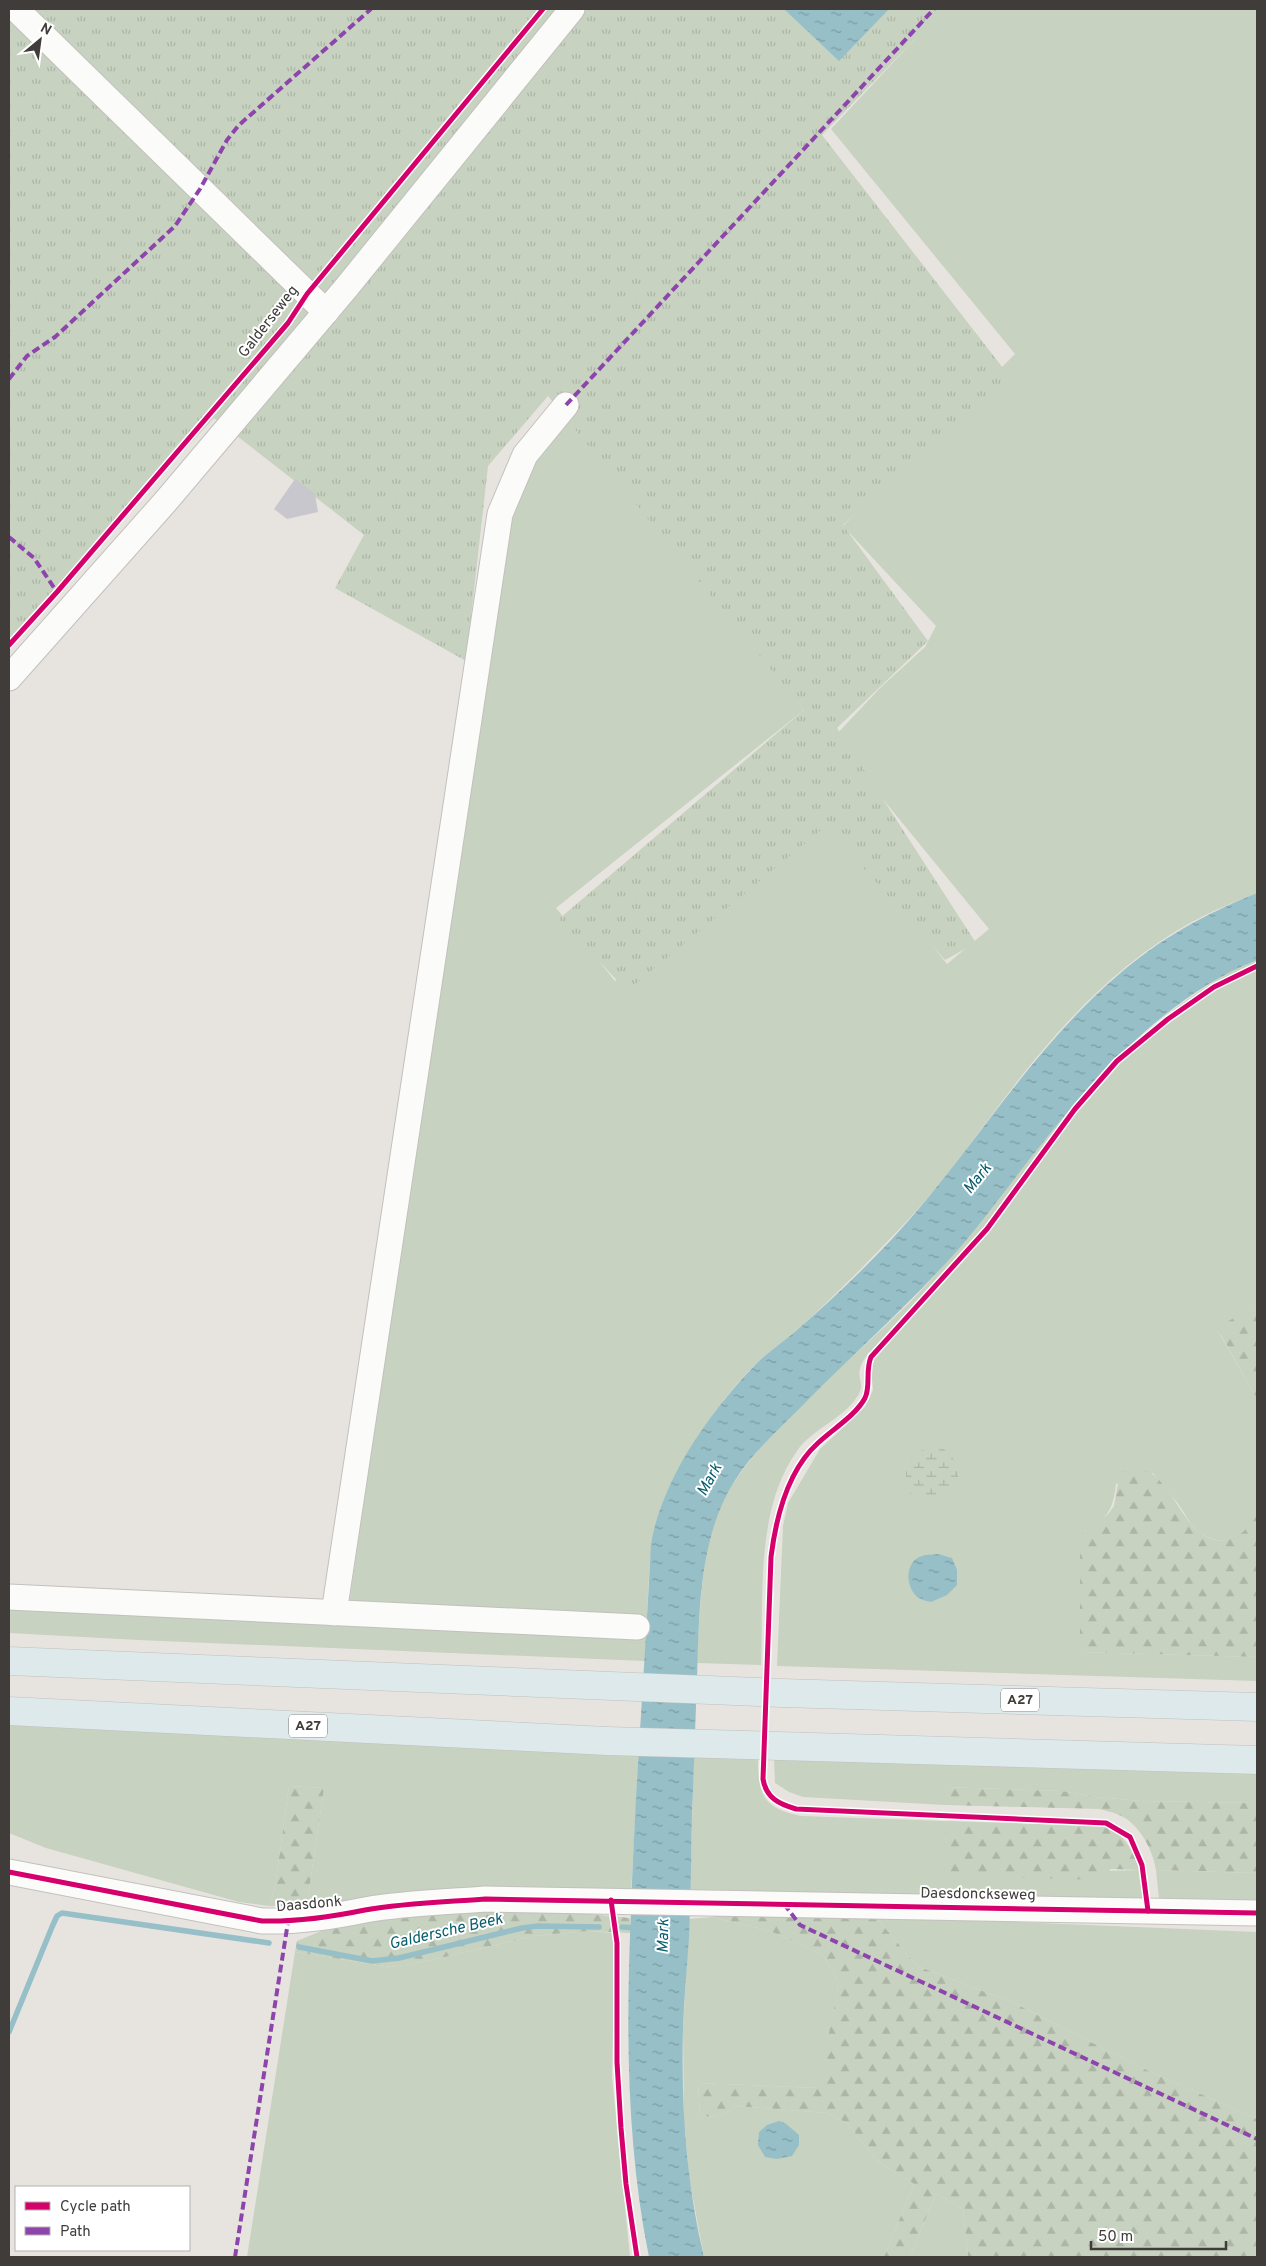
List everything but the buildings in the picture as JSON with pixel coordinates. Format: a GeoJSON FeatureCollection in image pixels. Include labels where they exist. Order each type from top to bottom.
{"type":"FeatureCollection","features":[{"type":"Feature","properties":{"kind":"highway","name":"A27"},"geometry":{"type":"LineString","coordinates":[[9,1661],[782,1692],[1257,1707]]}},
{"type":"Feature","properties":{"kind":"highway","name":"A27"},"geometry":{"type":"LineString","coordinates":[[9,1711],[607,1742],[1257,1760]]}},
{"type":"Feature","properties":{"kind":"street"},"geometry":{"type":"LineString","coordinates":[[16,9],[326,312]]}},
{"type":"Feature","properties":{"kind":"street"},"geometry":{"type":"LineString","coordinates":[[9,678],[166,501],[326,312],[572,9]]}},
{"type":"Feature","properties":{"kind":"street"},"geometry":{"type":"LineString","coordinates":[[334,1613],[500,514],[525,455],[566,406]]}},
{"type":"Feature","properties":{"kind":"street"},"geometry":{"type":"LineString","coordinates":[[9,1598],[637,1627]]}},
{"type":"Feature","properties":{"kind":"street","name":"Daasdonk"},"geometry":{"type":"LineString","coordinates":[[9,1872],[262,1921],[288,1922],[345,1915],[366,1910],[485,1898],[697,1902]]}},
{"type":"Feature","properties":{"kind":"street","name":"Daesdonckseweg"},"geometry":{"type":"LineString","coordinates":[[697,1902],[1257,1913]]}},
{"type":"Feature","properties":{"kind":"green space"},"geometry":{"type":"Polygon","coordinates":[[[9,9],[944,9],[822,135],[1010,377],[843,525],[928,641],[837,728],[976,943],[945,960],[826,826],[627,991],[559,919],[804,710],[548,396],[488,466],[466,661],[335,588],[364,535],[214,418],[9,639],[9,9]]]}},
{"type":"Feature","properties":{"kind":"green space"},"geometry":{"type":"Polygon","coordinates":[[[943,9],[1255,9],[1257,12],[1257,893],[1190,923],[1165,938],[1097,992],[1038,1056],[951,1170],[907,1221],[826,1303],[760,1360],[736,1385],[695,1441],[668,1489],[652,1542],[647,1617],[349,1605],[394,1284],[508,521],[537,452],[572,408],[804,710],[556,908],[615,981],[828,815],[947,964],[989,929],[833,738],[880,688],[925,647],[936,626],[843,526],[1015,354],[831,129],[943,9]]]}},
{"type":"Feature","properties":{"kind":"green space"},"geometry":{"type":"Polygon","coordinates":[[[1257,960],[1257,1304],[1217,1329],[1257,1399],[1257,1514],[1246,1530],[1239,1535],[1224,1541],[1216,1540],[1207,1537],[1195,1528],[1153,1473],[1116,1484],[1112,1504],[1106,1515],[1080,1535],[1080,1652],[1257,1657],[1257,1681],[777,1666],[783,1526],[788,1503],[820,1449],[865,1407],[873,1390],[871,1370],[875,1355],[869,1352],[862,1362],[859,1373],[860,1393],[844,1412],[803,1443],[784,1474],[774,1500],[764,1554],[761,1665],[697,1663],[702,1583],[714,1521],[720,1506],[738,1477],[759,1449],[809,1396],[914,1298],[947,1262],[1069,1111],[1135,1041],[1173,1010],[1203,989],[1235,970],[1257,960]]]}},
{"type":"Feature","properties":{"kind":"green space"},"geometry":{"type":"Polygon","coordinates":[[[1257,1304],[1257,1399],[1217,1328],[1257,1304]]]}},
{"type":"Feature","properties":{"kind":"green space"},"geometry":{"type":"Polygon","coordinates":[[[936,1446],[948,1452],[954,1459],[959,1481],[950,1492],[938,1498],[925,1499],[911,1495],[906,1477],[906,1469],[912,1457],[918,1452],[936,1446]]]}},
{"type":"Feature","properties":{"kind":"green space"},"geometry":{"type":"Polygon","coordinates":[[[1132,1469],[1154,1475],[1166,1488],[1192,1525],[1206,1536],[1215,1540],[1231,1539],[1239,1535],[1246,1530],[1257,1514],[1257,1657],[1080,1652],[1080,1535],[1108,1514],[1114,1506],[1120,1472],[1132,1469]]]}},
{"type":"Feature","properties":{"kind":"green space"},"geometry":{"type":"Polygon","coordinates":[[[9,1610],[646,1638],[645,1661],[9,1633],[9,1610]]]}},
{"type":"Feature","properties":{"kind":"green space"},"geometry":{"type":"Polygon","coordinates":[[[9,1724],[639,1752],[631,1893],[452,1893],[310,1906],[308,1897],[324,1788],[289,1786],[275,1887],[269,1906],[239,1902],[46,1848],[9,1833],[9,1724]]]}},
{"type":"Feature","properties":{"kind":"green space"},"geometry":{"type":"Polygon","coordinates":[[[694,1754],[758,1756],[759,1780],[764,1797],[777,1808],[788,1813],[801,1816],[945,1821],[945,1875],[1140,1870],[1143,1899],[690,1894],[694,1754]]]}},
{"type":"Feature","properties":{"kind":"green space"},"geometry":{"type":"Polygon","coordinates":[[[774,1757],[1257,1772],[1257,1803],[1141,1801],[1096,1797],[1062,1791],[946,1787],[945,1805],[803,1797],[789,1792],[775,1783],[774,1757]]]}},
{"type":"Feature","properties":{"kind":"green space"},"geometry":{"type":"Polygon","coordinates":[[[289,1786],[324,1788],[308,1897],[310,1906],[269,1906],[275,1887],[289,1786]]]}},
{"type":"Feature","properties":{"kind":"green space"},"geometry":{"type":"Polygon","coordinates":[[[945,1787],[1062,1791],[1096,1797],[1141,1801],[1257,1803],[1257,1873],[1156,1870],[1152,1854],[1144,1838],[1133,1824],[1117,1814],[1099,1809],[945,1805],[945,1787]]]}},
{"type":"Feature","properties":{"kind":"green space"},"geometry":{"type":"Polygon","coordinates":[[[945,1821],[1105,1826],[1118,1834],[1127,1844],[1140,1870],[1111,1869],[1099,1880],[945,1875],[945,1821]]]}},
{"type":"Feature","properties":{"kind":"green space"},"geometry":{"type":"Polygon","coordinates":[[[1156,1870],[1257,1873],[1257,1900],[1159,1899],[1156,1870]]]}},
{"type":"Feature","properties":{"kind":"green space"},"geometry":{"type":"Polygon","coordinates":[[[530,1908],[630,1918],[630,1933],[589,1931],[533,1936],[432,1960],[391,1967],[295,1952],[297,1941],[336,1925],[440,1909],[530,1908]]]}},
{"type":"Feature","properties":{"kind":"green space"},"geometry":{"type":"Polygon","coordinates":[[[741,1911],[875,1916],[917,1966],[1014,2003],[1140,2067],[1257,2119],[1257,2257],[968,2257],[963,2209],[936,2193],[910,2257],[884,2257],[914,2184],[877,2161],[847,2123],[828,2113],[736,2106],[720,2117],[700,2116],[698,2083],[818,2088],[839,1983],[823,1955],[770,1931],[712,1917],[741,1911]]]}},
{"type":"Feature","properties":{"kind":"green space"},"geometry":{"type":"Polygon","coordinates":[[[875,1916],[1257,1932],[1257,2119],[1140,2067],[1014,2003],[917,1966],[875,1916]]]}},
{"type":"Feature","properties":{"kind":"green space"},"geometry":{"type":"Polygon","coordinates":[[[712,1917],[770,1931],[823,1955],[839,1983],[819,2088],[698,2083],[700,2116],[720,2117],[736,2106],[828,2113],[847,2123],[877,2161],[914,2184],[884,2257],[704,2257],[689,2177],[684,2118],[683,2030],[689,1919],[712,1917]]]}},
{"type":"Feature","properties":{"kind":"green space"},"geometry":{"type":"Polygon","coordinates":[[[589,1931],[615,1933],[612,2077],[630,2257],[247,2257],[295,1952],[391,1967],[432,1960],[533,1936],[589,1931]]]}},
{"type":"Feature","properties":{"kind":"green space"},"geometry":{"type":"Polygon","coordinates":[[[936,2193],[963,2209],[968,2257],[910,2257],[936,2193]]]}},
{"type":"Feature","properties":{"kind":"water"},"geometry":{"type":"Polygon","coordinates":[[[784,9],[889,9],[839,61],[784,9]]]}},
{"type":"Feature","properties":{"kind":"water","name":"Mark"},"geometry":{"type":"Polygon","coordinates":[[[1257,893],[1257,960],[1214,981],[1173,1008],[1136,1040],[1101,1075],[1036,1151],[957,1251],[756,1452],[734,1482],[722,1504],[713,1528],[707,1553],[700,1606],[690,1922],[683,2029],[686,2143],[693,2200],[704,2257],[649,2257],[641,2214],[632,2128],[628,1997],[635,1818],[651,1544],[666,1494],[691,1446],[723,1401],[763,1358],[830,1301],[893,1238],[922,1205],[1039,1057],[1089,1002],[1149,950],[1201,919],[1257,893]]]}},
{"type":"Feature","properties":{"kind":"water"},"geometry":{"type":"Polygon","coordinates":[[[938,1554],[952,1558],[957,1570],[957,1585],[947,1595],[931,1602],[920,1599],[914,1594],[909,1582],[909,1569],[916,1559],[924,1555],[938,1554]]]}},
{"type":"Feature","properties":{"kind":"water"},"geometry":{"type":"Polygon","coordinates":[[[779,2121],[785,2123],[799,2135],[799,2145],[792,2156],[777,2159],[765,2157],[758,2145],[759,2132],[767,2125],[779,2121]]]}},
{"type":"Feature","properties":{"kind":"waterway","name":"Galdersche Beek"},"geometry":{"type":"LineString","coordinates":[[9,2032],[52,1927],[57,1916],[62,1913],[269,1943]]}},
{"type":"Feature","properties":{"kind":"waterway","name":"Galdersche Beek"},"geometry":{"type":"LineString","coordinates":[[299,1947],[372,1961],[399,1958],[522,1928],[538,1926],[599,1927]]}},
{"type":"Feature","properties":{"kind":"waterway","name":"Galdersche Beek"},"geometry":{"type":"LineString","coordinates":[[622,1927],[637,1928]]}},
{"type":"Feature","properties":{"kind":"marked path"},"geometry":{"type":"LineString","coordinates":[[9,379],[27,356],[55,337],[175,226],[200,189],[227,140],[239,125],[371,9]]}},
{"type":"Feature","properties":{"kind":"marked path"},"geometry":{"type":"LineString","coordinates":[[566,405],[934,9]]}},
{"type":"Feature","properties":{"kind":"marked path"},"geometry":{"type":"LineString","coordinates":[[9,537],[34,558],[57,592]]}},
{"type":"Feature","properties":{"kind":"marked path"},"geometry":{"type":"LineString","coordinates":[[784,1904],[800,1925],[1257,2139]]}},
{"type":"Feature","properties":{"kind":"marked path"},"geometry":{"type":"LineString","coordinates":[[235,2257],[288,1922]]}},
{"type":"Feature","properties":{"kind":"cycle path","name":"Galderseweg"},"geometry":{"type":"LineString","coordinates":[[9,645],[57,592],[288,323],[307,294],[543,9]]}},
{"type":"Feature","properties":{"kind":"cycle path"},"geometry":{"type":"LineString","coordinates":[[1148,1911],[1142,1865],[1130,1837],[1106,1823],[796,1809],[784,1805],[770,1796],[763,1779],[771,1557],[780,1510],[791,1480],[808,1454],[850,1416],[865,1398],[871,1357],[987,1229],[1075,1109],[1117,1061],[1168,1019],[1214,987],[1257,966]]}},
{"type":"Feature","properties":{"kind":"cycle path"},"geometry":{"type":"LineString","coordinates":[[9,1872],[262,1921],[301,1920],[395,1906],[485,1899],[1257,1913]]}},
{"type":"Feature","properties":{"kind":"cycle path"},"geometry":{"type":"LineString","coordinates":[[611,1900],[617,1943],[617,2062],[621,2128],[626,2184],[637,2257]]}}]}
